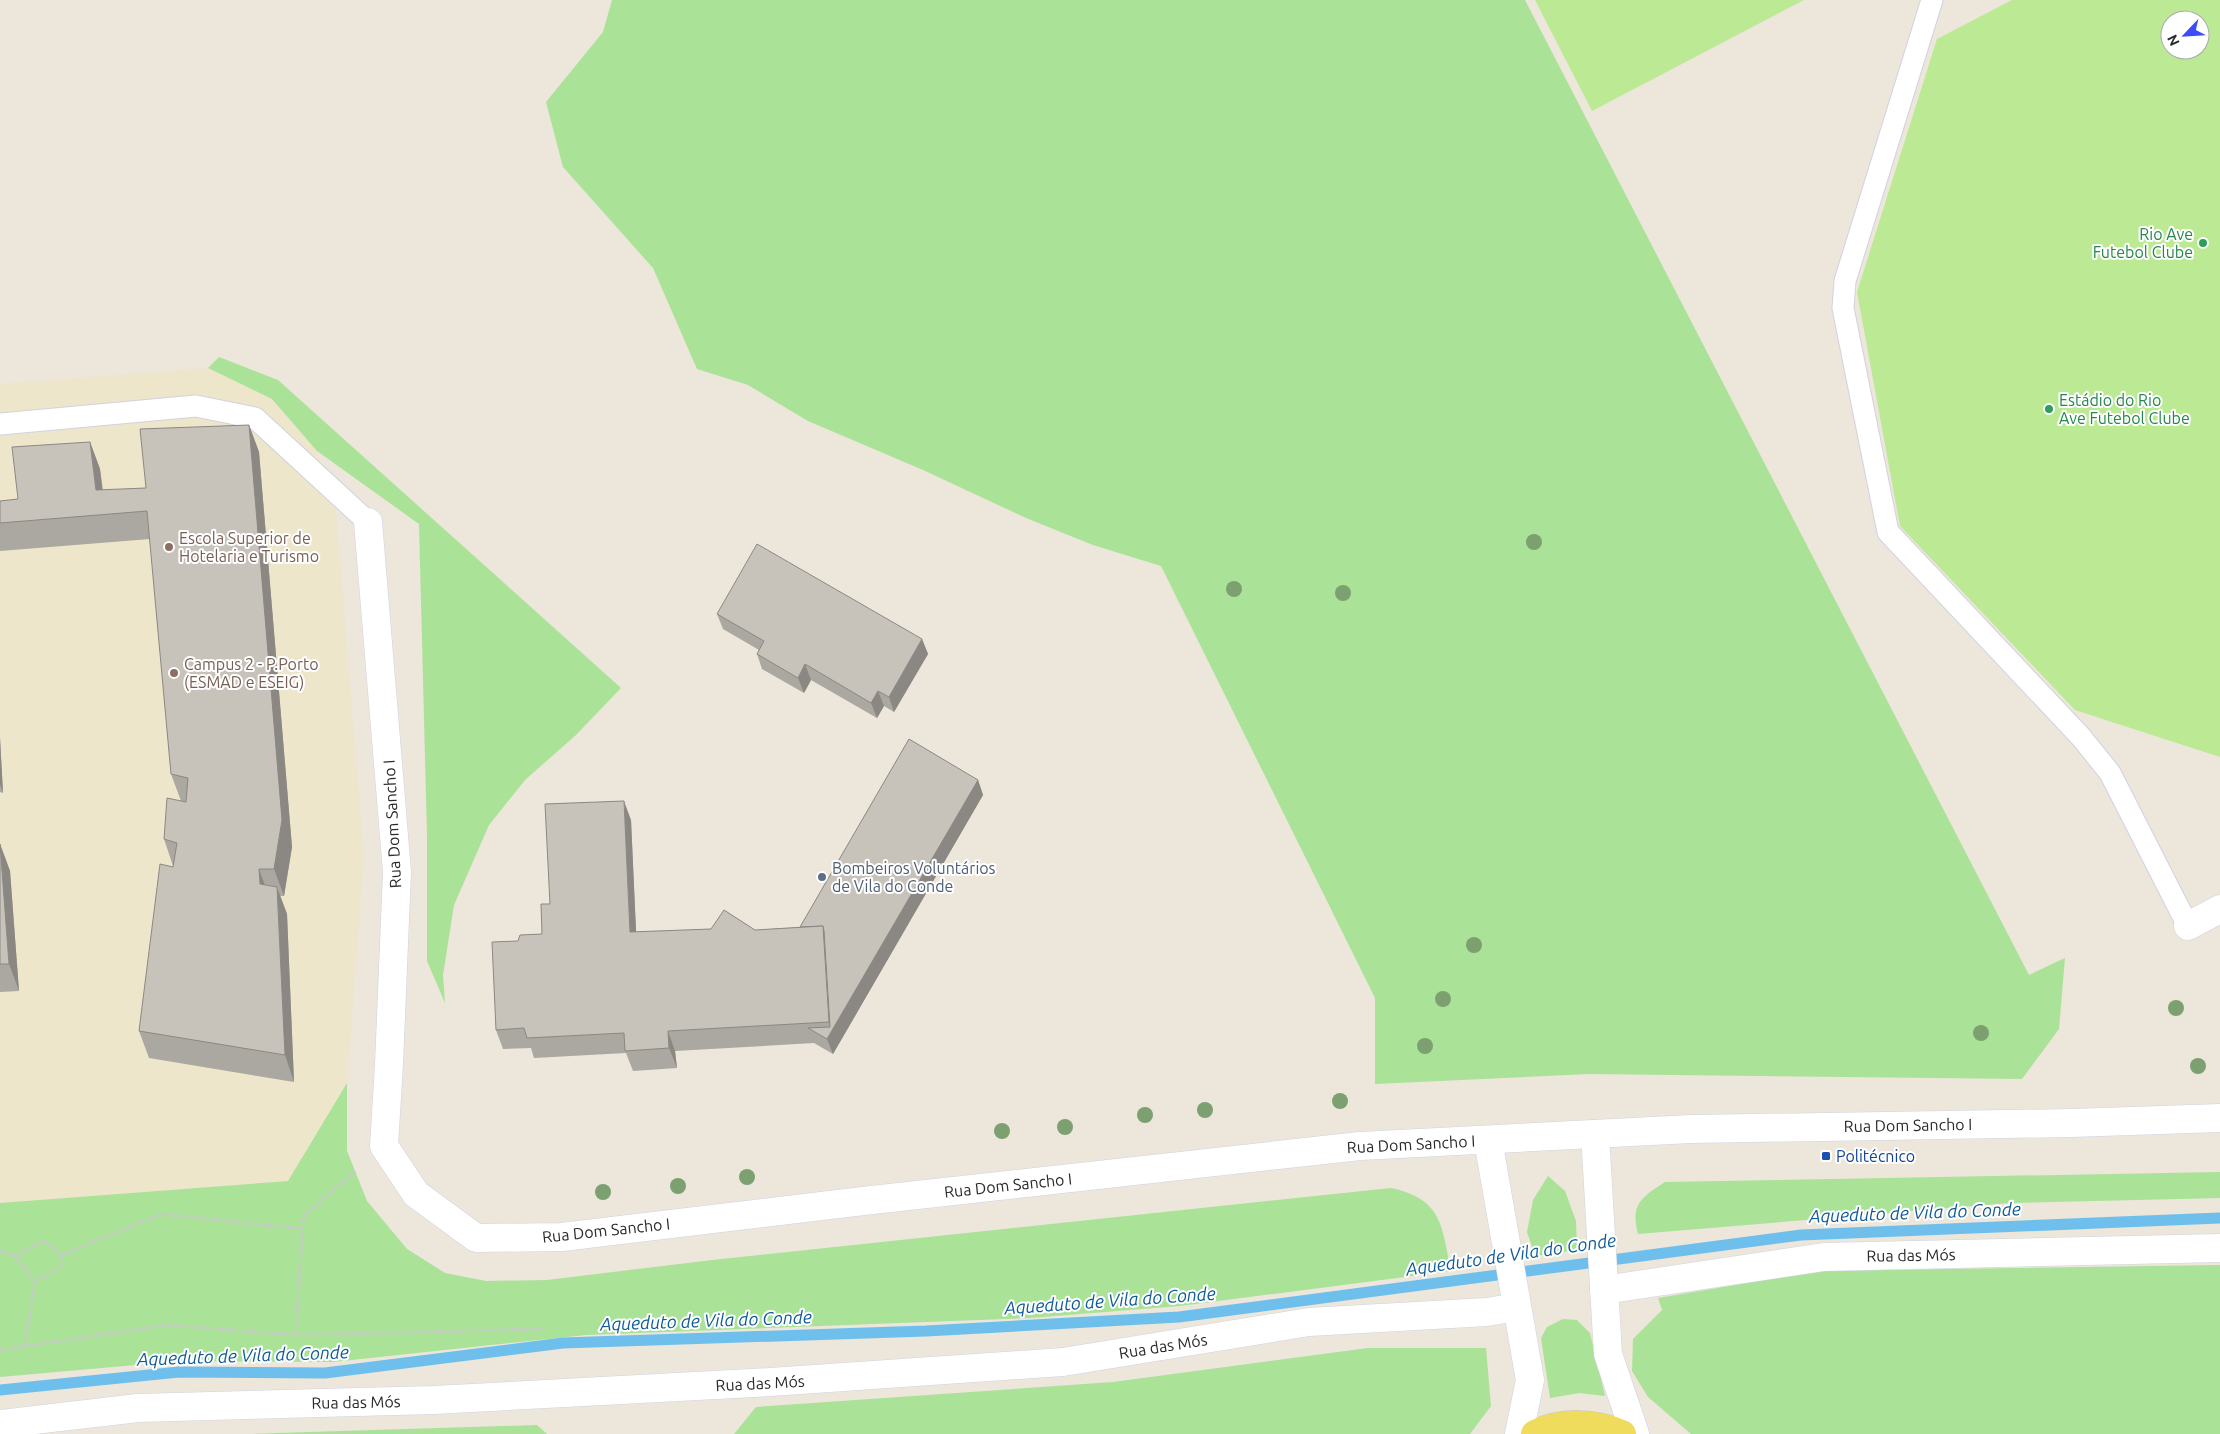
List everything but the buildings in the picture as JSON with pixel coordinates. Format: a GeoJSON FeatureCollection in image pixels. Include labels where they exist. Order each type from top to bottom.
{"type":"FeatureCollection","features":[{"type":"Feature","properties":{"kind":"main road"},"geometry":{"type":"LineString","coordinates":[[1535,1434],[1546,1429],[1577,1424],[1608,1428],[1622,1434]]}},
{"type":"Feature","properties":{"kind":"street","name":"Rua Dom Sancho I"},"geometry":{"type":"LineString","coordinates":[[368,522],[397,872],[384,1146],[416,1194],[476,1238],[562,1237],[863,1201],[1360,1146],[1691,1129],[2062,1123],[2220,1118]]}},
{"type":"Feature","properties":{"kind":"street"},"geometry":{"type":"LineString","coordinates":[[2188,926],[2220,909]]}},
{"type":"Feature","properties":{"kind":"street"},"geometry":{"type":"LineString","coordinates":[[1595,1134],[1608,1354],[1635,1434]]}},
{"type":"Feature","properties":{"kind":"street","name":"Rua Dom Sancho I"},"geometry":{"type":"LineString","coordinates":[[1488,1140],[1530,1380],[1519,1434]]}},
{"type":"Feature","properties":{"kind":"street","name":"Rua das Mós"},"geometry":{"type":"LineString","coordinates":[[1604,1290],[1824,1257],[2220,1248]]}},
{"type":"Feature","properties":{"kind":"street","name":"Rua das Mós"},"geometry":{"type":"LineString","coordinates":[[0,1424],[138,1408],[434,1400],[771,1382],[1063,1362],[1308,1322],[1487,1312],[1517,1307]]}},
{"type":"Feature","properties":{"kind":"lane"},"geometry":{"type":"LineString","coordinates":[[1932,0],[1845,281],[1843,308],[1888,532],[2081,737],[2110,773],[2188,926]]}},
{"type":"Feature","properties":{"kind":"lane"},"geometry":{"type":"LineString","coordinates":[[0,424],[196,406],[255,418],[368,522]]}},
{"type":"Feature","properties":{"kind":"path"},"geometry":{"type":"LineString","coordinates":[[296,1335],[303,1217],[355,1171]]}},
{"type":"Feature","properties":{"kind":"path"},"geometry":{"type":"LineString","coordinates":[[62,1255],[162,1214],[302,1229]]}},
{"type":"Feature","properties":{"kind":"path"},"geometry":{"type":"LineString","coordinates":[[15,1256],[43,1241],[62,1255],[63,1266],[35,1280]]}},
{"type":"Feature","properties":{"kind":"path"},"geometry":{"type":"LineString","coordinates":[[0,1251],[15,1256],[35,1280],[24,1346]]}},
{"type":"Feature","properties":{"kind":"path"},"geometry":{"type":"LineString","coordinates":[[0,1350],[167,1325],[296,1335],[543,1329]]}},
{"type":"Feature","properties":{"kind":"shaded area","name":"Campus 2 - P.Porto (ESMAD e ESEIG)"},"geometry":{"type":"Polygon","coordinates":[[[208,368],[272,399],[317,451],[336,511],[364,857],[347,1083],[288,1181],[0,1203],[0,384],[208,368]]]}},
{"type":"Feature","properties":{"kind":"green space"},"geometry":{"type":"Polygon","coordinates":[[[612,0],[1525,0],[2029,975],[2065,958],[2059,1029],[2022,1079],[1589,1074],[1375,1084],[1375,998],[1161,566],[1093,545],[1026,518],[923,470],[808,421],[748,385],[697,369],[653,268],[563,167],[546,102],[603,32],[612,0]]]}},
{"type":"Feature","properties":{"kind":"green space"},"geometry":{"type":"Polygon","coordinates":[[[1535,0],[1804,0],[1592,111],[1535,0]]]}},
{"type":"Feature","properties":{"kind":"green space","name":"Estádio do Rio Ave Futebol Clube"},"geometry":{"type":"Polygon","coordinates":[[[2012,0],[2220,0],[2220,757],[2075,710],[1900,526],[1857,292],[1937,39],[2012,0]]]}},
{"type":"Feature","properties":{"kind":"green space"},"geometry":{"type":"Polygon","coordinates":[[[219,357],[278,380],[621,688],[576,735],[525,780],[489,825],[454,905],[443,975],[445,1003],[427,961],[427,835],[419,524],[317,451],[272,399],[208,368],[219,357]]]}},
{"type":"Feature","properties":{"kind":"green space"},"geometry":{"type":"Polygon","coordinates":[[[347,1083],[347,1151],[367,1201],[407,1249],[445,1273],[486,1281],[547,1280],[712,1260],[1391,1188],[1421,1199],[1430,1207],[1442,1228],[1451,1271],[1180,1306],[1030,1318],[586,1335],[333,1362],[181,1361],[0,1377],[0,1203],[288,1181],[347,1083]]]}},
{"type":"Feature","properties":{"kind":"green space"},"geometry":{"type":"Polygon","coordinates":[[[2220,1172],[2220,1198],[2010,1203],[1638,1234],[1636,1224],[1637,1208],[1640,1202],[1650,1192],[1665,1182],[2220,1172]]]}},
{"type":"Feature","properties":{"kind":"green space"},"geometry":{"type":"Polygon","coordinates":[[[1548,1176],[1565,1191],[1576,1221],[1577,1250],[1535,1256],[1527,1232],[1533,1200],[1548,1176]]]}},
{"type":"Feature","properties":{"kind":"green space"},"geometry":{"type":"Polygon","coordinates":[[[2220,1265],[2220,1434],[1691,1434],[1648,1397],[1632,1371],[1633,1339],[1662,1310],[1658,1298],[1818,1271],[2220,1265]]]}},
{"type":"Feature","properties":{"kind":"green space"},"geometry":{"type":"Polygon","coordinates":[[[1563,1319],[1577,1320],[1590,1333],[1605,1396],[1579,1393],[1550,1398],[1541,1338],[1547,1327],[1563,1319]]]}},
{"type":"Feature","properties":{"kind":"green space"},"geometry":{"type":"Polygon","coordinates":[[[1368,1348],[1486,1348],[1491,1406],[1470,1434],[734,1434],[756,1407],[1113,1382],[1368,1348]]]}},
{"type":"Feature","properties":{"kind":"green space"},"geometry":{"type":"Polygon","coordinates":[[[537,1425],[547,1434],[250,1434],[537,1425]]]}},
{"type":"Feature","properties":{"kind":"waterway","name":"Aqueduto de Vila do Conde"},"geometry":{"type":"LineString","coordinates":[[0,1390],[179,1372],[325,1373],[563,1343],[926,1331],[1179,1317],[1801,1235],[2220,1218]]}},
{"type":"Feature","properties":{"kind":"place","name":"Rio Ave Futebol Clube"},"geometry":{"type":"Point","coordinates":[2203,243]}},
{"type":"Feature","properties":{"kind":"place","name":"Estádio do Rio Ave Futebol Clube"},"geometry":{"type":"Point","coordinates":[2049,409]}},
{"type":"Feature","properties":{"kind":"place","name":"Escola Superior de Hotelaria e Turismo"},"geometry":{"type":"Point","coordinates":[169,547]}},
{"type":"Feature","properties":{"kind":"place","name":"Campus 2 - P.Porto (ESMAD e ESEIG)"},"geometry":{"type":"Point","coordinates":[174,673]}},
{"type":"Feature","properties":{"kind":"place","name":"Bombeiros Voluntários de Vila do Conde"},"geometry":{"type":"Point","coordinates":[822,877]}},
{"type":"Feature","properties":{"kind":"place","name":"Politécnico"},"geometry":{"type":"Point","coordinates":[1826,1156]}}]}
